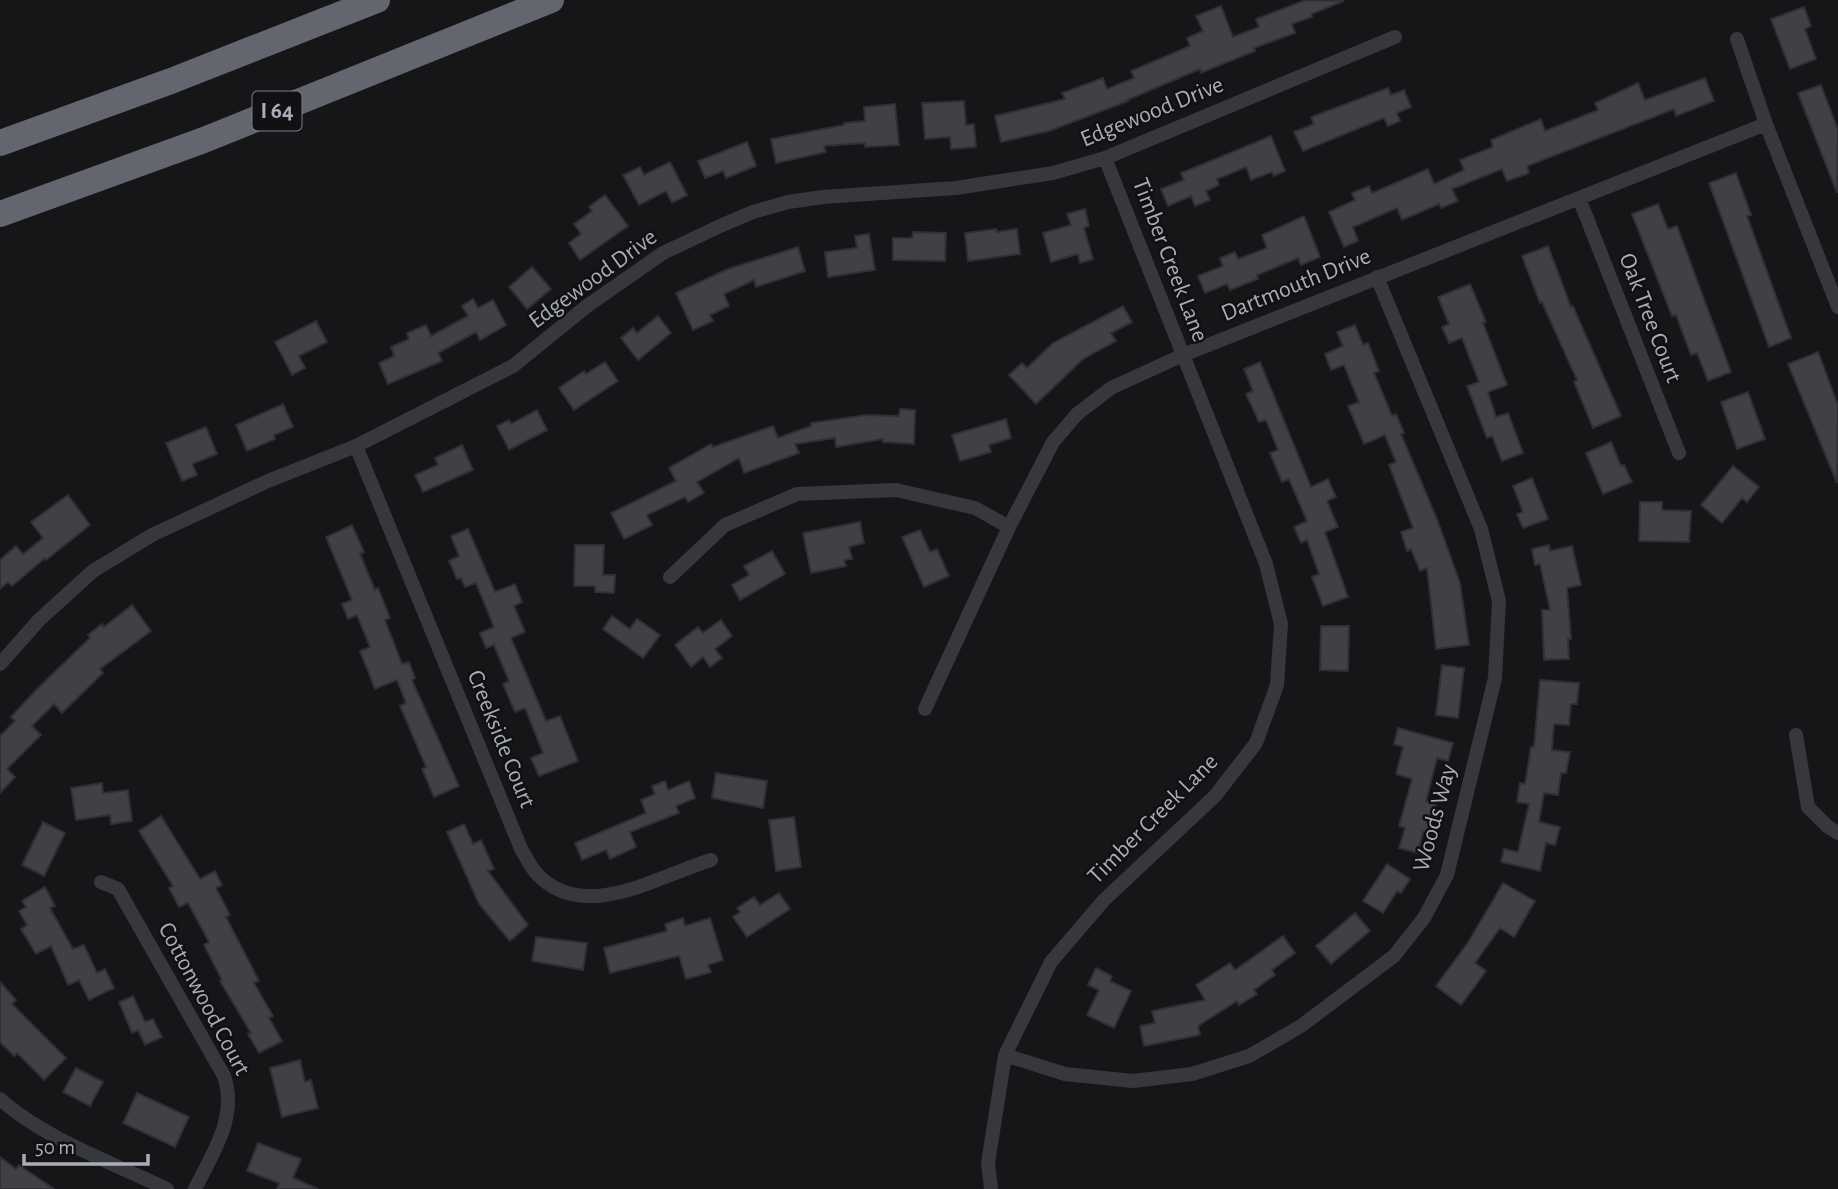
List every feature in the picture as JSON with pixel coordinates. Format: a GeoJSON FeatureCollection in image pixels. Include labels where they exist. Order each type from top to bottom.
{"type":"FeatureCollection","features":[{"type":"Feature","properties":{"kind":"highway"},"geometry":{"type":"LineString","coordinates":[[325,21],[361,0]]}},
{"type":"Feature","properties":{"kind":"highway"},"geometry":{"type":"LineString","coordinates":[[0,143],[171,81],[377,0]]}},
{"type":"Feature","properties":{"kind":"highway","name":"I 64"},"geometry":{"type":"LineString","coordinates":[[0,214],[216,135],[551,0]]}},
{"type":"Feature","properties":{"kind":"street","name":"Edgewood Drive"},"geometry":{"type":"LineString","coordinates":[[0,664],[39,620],[93,571],[152,535],[268,481],[356,446],[513,366],[587,306],[663,253],[752,212],[788,202],[823,197],[956,188],[1053,173],[1105,158],[1395,37]]}},
{"type":"Feature","properties":{"kind":"street"},"geometry":{"type":"LineString","coordinates":[[1737,39],[1766,124],[1838,307]]}},
{"type":"Feature","properties":{"kind":"street","name":"Dartmouth Drive"},"geometry":{"type":"LineString","coordinates":[[926,709],[1009,527],[1052,442],[1077,414],[1111,387],[1377,277],[1766,124]]}},
{"type":"Feature","properties":{"kind":"street","name":"Timber Creek Lane"},"geometry":{"type":"LineString","coordinates":[[991,1189],[988,1163],[1005,1055],[1051,962],[1104,900],[1215,796],[1256,743],[1277,685],[1281,624],[1266,564],[1105,158]]}},
{"type":"Feature","properties":{"kind":"street","name":"Oak Tree Court"},"geometry":{"type":"LineString","coordinates":[[1579,198],[1679,453]]}},
{"type":"Feature","properties":{"kind":"street","name":"Woods Way"},"geometry":{"type":"LineString","coordinates":[[1005,1055],[1065,1074],[1133,1081],[1192,1074],[1249,1056],[1301,1026],[1394,956],[1424,918],[1447,875],[1495,678],[1499,601],[1481,529],[1377,277]]}},
{"type":"Feature","properties":{"kind":"street","name":"Creekside Court"},"geometry":{"type":"LineString","coordinates":[[356,446],[522,851],[537,874],[562,891],[589,898],[619,893],[711,860]]}},
{"type":"Feature","properties":{"kind":"street"},"geometry":{"type":"LineString","coordinates":[[670,577],[725,525],[797,494],[896,490],[975,508],[1009,527]]}},
{"type":"Feature","properties":{"kind":"street"},"geometry":{"type":"LineString","coordinates":[[1797,734],[1808,807],[1838,833]]}},
{"type":"Feature","properties":{"kind":"street","name":"Cottonwood Court"},"geometry":{"type":"LineString","coordinates":[[101,882],[118,889],[228,1088],[230,1100],[225,1127],[195,1189]]}},
{"type":"Feature","properties":{"kind":"street"},"geometry":{"type":"LineString","coordinates":[[0,1099],[16,1114],[38,1128],[167,1189]]}},
{"type":"Feature","properties":{"kind":"building"},"geometry":{"type":"Polygon","coordinates":[[[1306,0],[1344,1],[1292,24],[1295,33],[1254,48],[1255,51],[1201,73],[1200,69],[1128,101],[1049,131],[1001,142],[995,116],[1065,99],[1062,93],[1103,78],[1107,89],[1134,78],[1131,71],[1190,46],[1187,38],[1203,31],[1196,16],[1221,6],[1233,37],[1259,27],[1256,19],[1306,0]]]}},
{"type":"Feature","properties":{"kind":"building"},"geometry":{"type":"Polygon","coordinates":[[[1804,7],[1811,26],[1805,29],[1816,59],[1790,69],[1771,19],[1804,7]]]}},
{"type":"Feature","properties":{"kind":"building"},"geometry":{"type":"Polygon","coordinates":[[[1705,78],[1714,101],[1676,116],[1674,109],[1527,166],[1529,173],[1507,181],[1502,169],[1452,189],[1458,201],[1441,208],[1439,204],[1402,220],[1397,208],[1353,227],[1358,241],[1344,247],[1329,212],[1355,200],[1352,193],[1369,186],[1372,193],[1428,169],[1434,184],[1464,170],[1460,160],[1493,147],[1491,140],[1541,119],[1545,131],[1598,110],[1595,103],[1638,83],[1645,100],[1705,78]]]}},
{"type":"Feature","properties":{"kind":"building"},"geometry":{"type":"Polygon","coordinates":[[[1821,85],[1838,130],[1837,193],[1798,93],[1821,85]]]}},
{"type":"Feature","properties":{"kind":"building"},"geometry":{"type":"Polygon","coordinates":[[[1388,88],[1391,95],[1404,90],[1411,107],[1397,113],[1400,121],[1388,126],[1384,118],[1303,151],[1294,132],[1314,124],[1311,117],[1388,88]]]}},
{"type":"Feature","properties":{"kind":"building"},"geometry":{"type":"Polygon","coordinates":[[[964,101],[966,125],[974,124],[976,147],[951,149],[950,137],[925,139],[922,103],[964,101]]]}},
{"type":"Feature","properties":{"kind":"building"},"geometry":{"type":"Polygon","coordinates":[[[895,104],[899,145],[865,147],[865,143],[824,146],[826,152],[776,163],[771,139],[865,121],[864,107],[895,104]]]}},
{"type":"Feature","properties":{"kind":"building"},"geometry":{"type":"Polygon","coordinates":[[[1271,136],[1285,171],[1274,176],[1272,172],[1251,180],[1246,167],[1217,179],[1219,185],[1206,191],[1210,200],[1195,206],[1191,196],[1168,206],[1161,189],[1184,180],[1181,173],[1271,136]]]}},
{"type":"Feature","properties":{"kind":"building"},"geometry":{"type":"Polygon","coordinates":[[[747,142],[756,166],[726,178],[723,171],[705,178],[698,161],[747,142]]]}},
{"type":"Feature","properties":{"kind":"building"},"geometry":{"type":"Polygon","coordinates":[[[670,162],[687,195],[672,203],[666,191],[639,205],[623,175],[640,167],[644,175],[670,162]]]}},
{"type":"Feature","properties":{"kind":"building"},"geometry":{"type":"Polygon","coordinates":[[[1736,173],[1751,215],[1747,216],[1791,338],[1769,347],[1709,183],[1736,173]]]}},
{"type":"Feature","properties":{"kind":"building"},"geometry":{"type":"Polygon","coordinates":[[[605,195],[628,226],[580,260],[569,243],[581,234],[574,224],[592,211],[589,207],[605,195]]]}},
{"type":"Feature","properties":{"kind":"building"},"geometry":{"type":"Polygon","coordinates":[[[1658,204],[1668,229],[1677,226],[1731,372],[1708,381],[1697,353],[1691,355],[1676,315],[1672,316],[1632,214],[1658,204]]]}},
{"type":"Feature","properties":{"kind":"building"},"geometry":{"type":"Polygon","coordinates":[[[1085,209],[1089,226],[1084,228],[1093,259],[1080,263],[1078,254],[1051,262],[1043,233],[1071,225],[1067,214],[1085,209]]]}},
{"type":"Feature","properties":{"kind":"building"},"geometry":{"type":"Polygon","coordinates":[[[1304,216],[1320,257],[1301,265],[1298,258],[1230,290],[1227,284],[1205,293],[1198,276],[1223,266],[1220,258],[1235,252],[1238,259],[1267,248],[1262,235],[1304,216]]]}},
{"type":"Feature","properties":{"kind":"building"},"geometry":{"type":"Polygon","coordinates":[[[996,229],[997,232],[1017,229],[1020,254],[968,261],[965,233],[996,229]]]}},
{"type":"Feature","properties":{"kind":"building"},"geometry":{"type":"Polygon","coordinates":[[[913,232],[946,233],[945,261],[893,260],[893,238],[912,238],[913,232]]]}},
{"type":"Feature","properties":{"kind":"building"},"geometry":{"type":"Polygon","coordinates":[[[869,234],[875,270],[828,277],[825,252],[857,248],[855,236],[869,234]]]}},
{"type":"Feature","properties":{"kind":"building"},"geometry":{"type":"Polygon","coordinates":[[[1548,246],[1571,307],[1573,306],[1621,416],[1593,428],[1574,382],[1577,380],[1542,302],[1540,303],[1522,256],[1548,246]]]}},
{"type":"Feature","properties":{"kind":"building"},"geometry":{"type":"Polygon","coordinates":[[[798,247],[805,271],[756,287],[754,280],[724,294],[729,306],[710,315],[713,321],[693,330],[676,293],[728,269],[798,247]]]}},
{"type":"Feature","properties":{"kind":"building"},"geometry":{"type":"Polygon","coordinates":[[[532,267],[551,289],[527,309],[509,287],[532,267]]]}},
{"type":"Feature","properties":{"kind":"building"},"geometry":{"type":"Polygon","coordinates":[[[1470,284],[1507,385],[1488,392],[1496,417],[1508,413],[1523,453],[1502,461],[1492,436],[1487,438],[1467,386],[1479,382],[1462,338],[1449,343],[1442,327],[1449,324],[1438,297],[1470,284]]]}},
{"type":"Feature","properties":{"kind":"building"},"geometry":{"type":"Polygon","coordinates":[[[473,299],[478,308],[493,300],[506,325],[480,340],[476,332],[438,353],[442,361],[388,384],[379,363],[394,356],[391,347],[409,339],[407,333],[426,325],[431,336],[468,316],[462,306],[473,299]]]}},
{"type":"Feature","properties":{"kind":"building"},"geometry":{"type":"Polygon","coordinates":[[[1123,306],[1132,322],[1111,333],[1116,341],[1083,359],[1036,404],[1009,375],[1022,363],[1027,368],[1053,343],[1123,306]]]}},
{"type":"Feature","properties":{"kind":"building"},"geometry":{"type":"Polygon","coordinates":[[[658,316],[671,333],[638,360],[621,338],[633,328],[637,333],[658,316]]]}},
{"type":"Feature","properties":{"kind":"building"},"geometry":{"type":"Polygon","coordinates":[[[316,321],[327,342],[299,356],[305,368],[292,375],[275,342],[316,321]]]}},
{"type":"Feature","properties":{"kind":"building"},"geometry":{"type":"Polygon","coordinates":[[[1355,325],[1363,345],[1368,343],[1379,371],[1374,373],[1392,416],[1396,414],[1404,433],[1401,434],[1437,519],[1460,583],[1469,645],[1436,649],[1427,568],[1420,571],[1411,549],[1407,551],[1401,532],[1413,528],[1389,465],[1396,462],[1385,435],[1364,444],[1348,406],[1359,402],[1344,365],[1331,370],[1325,354],[1343,346],[1337,332],[1355,325]]]}},
{"type":"Feature","properties":{"kind":"building"},"geometry":{"type":"Polygon","coordinates":[[[1818,352],[1838,405],[1837,483],[1788,364],[1818,352]]]}},
{"type":"Feature","properties":{"kind":"building"},"geometry":{"type":"Polygon","coordinates":[[[605,362],[618,381],[574,410],[559,388],[584,371],[586,374],[605,362]]]}},
{"type":"Feature","properties":{"kind":"building"},"geometry":{"type":"Polygon","coordinates":[[[1260,362],[1311,487],[1328,479],[1336,497],[1327,501],[1338,527],[1325,532],[1348,597],[1323,606],[1312,577],[1319,574],[1307,540],[1301,543],[1294,527],[1307,521],[1289,479],[1282,482],[1270,453],[1278,450],[1266,420],[1259,422],[1246,394],[1253,391],[1244,369],[1260,362]]]}},
{"type":"Feature","properties":{"kind":"building"},"geometry":{"type":"Polygon","coordinates":[[[1748,392],[1765,439],[1737,449],[1721,402],[1748,392]]]}},
{"type":"Feature","properties":{"kind":"building"},"geometry":{"type":"Polygon","coordinates":[[[283,404],[293,427],[274,435],[275,439],[247,451],[236,425],[283,404]]]}},
{"type":"Feature","properties":{"kind":"building"},"geometry":{"type":"Polygon","coordinates":[[[900,409],[915,410],[914,444],[883,442],[883,439],[836,447],[835,438],[795,444],[799,453],[744,473],[739,458],[697,482],[704,493],[688,502],[685,497],[647,515],[652,525],[624,539],[611,513],[676,481],[669,468],[711,444],[713,447],[773,426],[778,438],[811,426],[811,423],[866,415],[899,416],[900,409]]]}},
{"type":"Feature","properties":{"kind":"building"},"geometry":{"type":"Polygon","coordinates":[[[537,410],[547,430],[509,450],[497,426],[509,420],[511,424],[537,410]]]}},
{"type":"Feature","properties":{"kind":"building"},"geometry":{"type":"Polygon","coordinates":[[[1006,419],[1011,438],[989,445],[991,452],[960,461],[952,435],[1006,419]]]}},
{"type":"Feature","properties":{"kind":"building"},"geometry":{"type":"Polygon","coordinates":[[[206,427],[217,454],[192,464],[197,475],[182,481],[166,443],[206,427]]]}},
{"type":"Feature","properties":{"kind":"building"},"geometry":{"type":"Polygon","coordinates":[[[1611,442],[1621,466],[1624,465],[1632,482],[1603,494],[1586,453],[1611,442]]]}},
{"type":"Feature","properties":{"kind":"building"},"geometry":{"type":"Polygon","coordinates":[[[462,445],[473,470],[423,492],[415,475],[438,465],[435,458],[462,445]]]}},
{"type":"Feature","properties":{"kind":"building"},"geometry":{"type":"Polygon","coordinates":[[[1733,466],[1759,487],[1747,502],[1742,498],[1722,523],[1701,505],[1733,466]]]}},
{"type":"Feature","properties":{"kind":"building"},"geometry":{"type":"Polygon","coordinates":[[[1532,478],[1548,519],[1523,528],[1517,514],[1523,512],[1513,486],[1532,478]]]}},
{"type":"Feature","properties":{"kind":"building"},"geometry":{"type":"Polygon","coordinates":[[[68,495],[90,525],[12,586],[8,582],[0,589],[0,560],[16,546],[23,554],[43,538],[31,522],[68,495]]]}},
{"type":"Feature","properties":{"kind":"building"},"geometry":{"type":"Polygon","coordinates":[[[1640,502],[1662,502],[1662,510],[1691,511],[1689,542],[1639,541],[1640,502]]]}},
{"type":"Feature","properties":{"kind":"building"},"geometry":{"type":"Polygon","coordinates":[[[860,522],[864,543],[849,547],[852,559],[844,560],[846,566],[811,573],[803,533],[860,522]]]}},
{"type":"Feature","properties":{"kind":"building"},"geometry":{"type":"Polygon","coordinates":[[[352,525],[364,552],[360,554],[390,618],[385,620],[402,664],[409,662],[415,678],[412,680],[459,786],[434,797],[422,769],[426,767],[400,706],[406,703],[397,680],[375,689],[360,651],[370,647],[357,615],[348,619],[342,604],[352,600],[326,537],[352,525]]]}},
{"type":"Feature","properties":{"kind":"building"},"geometry":{"type":"Polygon","coordinates":[[[468,529],[495,592],[515,584],[522,602],[514,606],[525,632],[511,638],[546,721],[560,716],[578,761],[539,776],[531,758],[543,753],[525,708],[515,712],[503,684],[509,681],[494,645],[486,648],[480,633],[494,627],[476,583],[465,587],[461,578],[457,579],[449,561],[459,556],[451,536],[468,529]]]}},
{"type":"Feature","properties":{"kind":"building"},"geometry":{"type":"Polygon","coordinates":[[[920,530],[930,552],[937,549],[949,576],[924,587],[902,537],[920,530]]]}},
{"type":"Feature","properties":{"kind":"building"},"geometry":{"type":"Polygon","coordinates":[[[575,545],[604,545],[603,575],[615,575],[614,593],[595,592],[595,586],[574,586],[575,545]]]}},
{"type":"Feature","properties":{"kind":"building"},"geometry":{"type":"Polygon","coordinates":[[[1549,545],[1550,551],[1572,546],[1581,585],[1567,588],[1571,639],[1568,639],[1569,659],[1544,660],[1542,610],[1550,610],[1540,564],[1535,565],[1532,549],[1549,545]]]}},
{"type":"Feature","properties":{"kind":"building"},"geometry":{"type":"Polygon","coordinates":[[[772,551],[785,574],[740,600],[732,585],[749,575],[744,566],[772,551]]]}},
{"type":"Feature","properties":{"kind":"building"},"geometry":{"type":"Polygon","coordinates":[[[132,605],[151,631],[100,669],[103,673],[62,713],[54,704],[32,726],[41,735],[7,769],[15,777],[0,793],[0,736],[15,721],[11,717],[90,638],[88,635],[102,624],[104,627],[132,605]]]}},
{"type":"Feature","properties":{"kind":"building"},"geometry":{"type":"Polygon","coordinates":[[[612,616],[630,629],[637,619],[660,635],[643,658],[603,629],[612,616]]]}},
{"type":"Feature","properties":{"kind":"building"},"geometry":{"type":"Polygon","coordinates":[[[721,620],[732,636],[715,649],[722,658],[710,667],[703,657],[691,667],[675,645],[698,627],[703,633],[721,620]]]}},
{"type":"Feature","properties":{"kind":"building"},"geometry":{"type":"Polygon","coordinates":[[[1321,626],[1349,626],[1348,671],[1320,670],[1321,626]]]}},
{"type":"Feature","properties":{"kind":"building"},"geometry":{"type":"Polygon","coordinates":[[[1442,665],[1464,668],[1458,718],[1436,715],[1442,665]]]}},
{"type":"Feature","properties":{"kind":"building"},"geometry":{"type":"Polygon","coordinates":[[[1540,680],[1579,683],[1577,704],[1571,704],[1569,725],[1554,724],[1552,750],[1570,752],[1566,773],[1561,773],[1558,795],[1544,793],[1539,822],[1560,827],[1555,845],[1546,843],[1540,871],[1501,862],[1504,849],[1518,852],[1529,804],[1517,802],[1520,783],[1525,784],[1531,747],[1534,747],[1540,680]]]}},
{"type":"Feature","properties":{"kind":"building"},"geometry":{"type":"Polygon","coordinates":[[[1398,728],[1453,743],[1448,761],[1437,758],[1426,801],[1436,804],[1428,833],[1423,832],[1418,853],[1399,848],[1405,828],[1399,826],[1412,779],[1396,774],[1403,747],[1394,744],[1398,728]]]}},
{"type":"Feature","properties":{"kind":"building"},"geometry":{"type":"Polygon","coordinates":[[[716,773],[767,781],[763,808],[712,798],[716,773]]]}},
{"type":"Feature","properties":{"kind":"building"},"geometry":{"type":"Polygon","coordinates":[[[665,781],[668,790],[689,781],[695,798],[676,806],[679,813],[630,832],[636,847],[610,859],[606,850],[582,860],[575,843],[646,813],[641,800],[655,794],[652,786],[665,781]]]}},
{"type":"Feature","properties":{"kind":"building"},"geometry":{"type":"Polygon","coordinates":[[[102,783],[103,793],[128,790],[132,821],[111,824],[110,815],[76,820],[71,788],[102,783]]]}},
{"type":"Feature","properties":{"kind":"building"},"geometry":{"type":"Polygon","coordinates":[[[161,816],[200,879],[215,871],[222,885],[216,888],[230,915],[226,917],[259,981],[254,983],[273,1016],[269,1018],[282,1041],[259,1053],[248,1034],[251,1033],[220,981],[222,980],[204,945],[209,942],[188,903],[179,907],[169,888],[173,886],[139,831],[161,816]]]}},
{"type":"Feature","properties":{"kind":"building"},"geometry":{"type":"Polygon","coordinates":[[[794,817],[801,867],[776,871],[769,820],[794,817]]]}},
{"type":"Feature","properties":{"kind":"building"},"geometry":{"type":"Polygon","coordinates":[[[43,822],[65,833],[44,876],[22,865],[43,822]]]}},
{"type":"Feature","properties":{"kind":"building"},"geometry":{"type":"Polygon","coordinates":[[[464,824],[473,844],[481,840],[494,869],[488,871],[528,925],[510,941],[479,904],[447,832],[464,824]]]}},
{"type":"Feature","properties":{"kind":"building"},"geometry":{"type":"Polygon","coordinates":[[[1387,864],[1410,879],[1401,893],[1397,891],[1383,913],[1363,901],[1387,864]]]}},
{"type":"Feature","properties":{"kind":"building"},"geometry":{"type":"Polygon","coordinates":[[[1503,883],[1535,901],[1514,937],[1500,928],[1475,963],[1486,971],[1461,1005],[1436,986],[1469,941],[1503,883]]]}},
{"type":"Feature","properties":{"kind":"building"},"geometry":{"type":"Polygon","coordinates":[[[45,887],[55,906],[50,908],[73,949],[84,945],[97,973],[105,969],[114,988],[89,1000],[79,980],[68,985],[51,946],[36,954],[21,929],[27,925],[19,911],[26,907],[22,901],[45,887]]]}},
{"type":"Feature","properties":{"kind":"building"},"geometry":{"type":"Polygon","coordinates":[[[779,893],[790,909],[747,937],[733,917],[740,912],[737,908],[754,897],[760,905],[779,893]]]}},
{"type":"Feature","properties":{"kind":"building"},"geometry":{"type":"Polygon","coordinates":[[[1355,913],[1370,931],[1331,964],[1316,946],[1355,913]]]}},
{"type":"Feature","properties":{"kind":"building"},"geometry":{"type":"Polygon","coordinates":[[[683,918],[685,926],[710,918],[723,960],[708,965],[711,972],[686,979],[679,956],[610,973],[604,948],[667,931],[665,924],[683,918]]]}},
{"type":"Feature","properties":{"kind":"building"},"geometry":{"type":"Polygon","coordinates":[[[1283,936],[1295,953],[1272,970],[1275,975],[1254,990],[1257,994],[1239,1005],[1237,1001],[1198,1026],[1200,1035],[1144,1046],[1140,1026],[1155,1023],[1152,1011],[1205,1000],[1196,985],[1230,963],[1235,970],[1283,936]]]}},
{"type":"Feature","properties":{"kind":"building"},"geometry":{"type":"Polygon","coordinates":[[[536,937],[587,943],[583,970],[532,961],[536,937]]]}},
{"type":"Feature","properties":{"kind":"building"},"geometry":{"type":"Polygon","coordinates":[[[1096,968],[1112,976],[1110,981],[1131,991],[1114,1028],[1087,1015],[1099,990],[1088,985],[1096,968]]]}},
{"type":"Feature","properties":{"kind":"building"},"geometry":{"type":"Polygon","coordinates":[[[0,982],[16,1000],[12,1004],[66,1058],[44,1080],[17,1053],[14,1056],[0,1042],[0,982]]]}},
{"type":"Feature","properties":{"kind":"building"},"geometry":{"type":"Polygon","coordinates":[[[133,996],[145,1022],[153,1019],[162,1037],[145,1045],[138,1030],[132,1033],[119,1002],[133,996]]]}},
{"type":"Feature","properties":{"kind":"building"},"geometry":{"type":"Polygon","coordinates":[[[300,1060],[305,1082],[311,1080],[318,1108],[282,1117],[270,1068],[300,1060]]]}},
{"type":"Feature","properties":{"kind":"building"},"geometry":{"type":"Polygon","coordinates":[[[76,1068],[103,1082],[90,1106],[63,1092],[76,1068]]]}},
{"type":"Feature","properties":{"kind":"building"},"geometry":{"type":"Polygon","coordinates":[[[137,1093],[189,1117],[175,1147],[123,1123],[137,1093]]]}},
{"type":"Feature","properties":{"kind":"building"},"geometry":{"type":"Polygon","coordinates":[[[258,1143],[301,1159],[293,1178],[318,1189],[277,1189],[279,1183],[247,1171],[258,1143]]]}},
{"type":"Feature","properties":{"kind":"building"},"geometry":{"type":"Polygon","coordinates":[[[0,1157],[16,1169],[19,1165],[54,1189],[0,1189],[0,1157]]]}}]}
